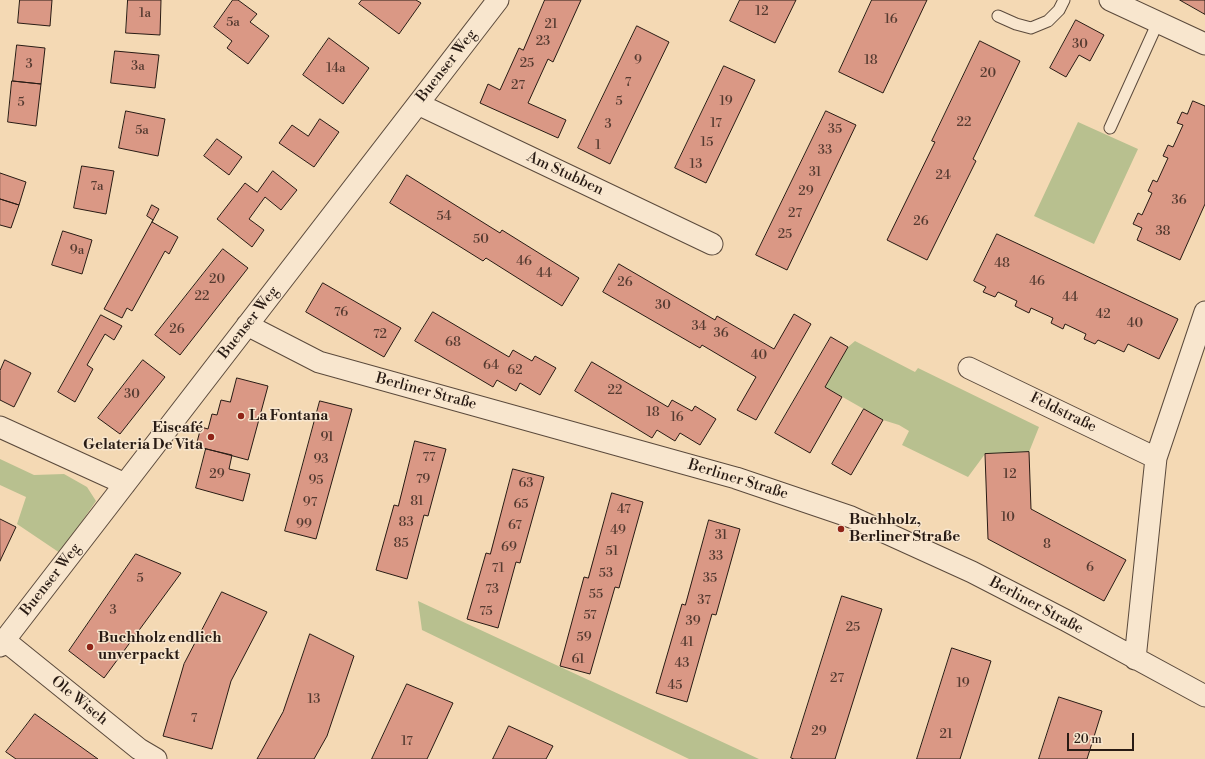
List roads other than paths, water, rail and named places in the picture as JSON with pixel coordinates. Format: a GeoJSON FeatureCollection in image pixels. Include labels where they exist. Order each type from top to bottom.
{"type":"FeatureCollection","features":[{"type":"Feature","properties":{"kind":"street","name":"Buenser Weg"},"geometry":{"type":"LineString","coordinates":[[2,643],[498,0]]}},
{"type":"Feature","properties":{"kind":"street"},"geometry":{"type":"LineString","coordinates":[[1110,0],[1205,44]]}},
{"type":"Feature","properties":{"kind":"street","name":"Am Stubben"},"geometry":{"type":"LineString","coordinates":[[418,104],[712,244]]}},
{"type":"Feature","properties":{"kind":"street"},"geometry":{"type":"LineString","coordinates":[[1135,659],[1156,458],[1205,312]]}},
{"type":"Feature","properties":{"kind":"street","name":"Berliner Straße"},"geometry":{"type":"LineString","coordinates":[[247,325],[319,362],[736,478],[852,517],[972,572],[1205,696]]}},
{"type":"Feature","properties":{"kind":"street","name":"Feldstraße"},"geometry":{"type":"LineString","coordinates":[[969,368],[1156,458]]}},
{"type":"Feature","properties":{"kind":"street"},"geometry":{"type":"LineString","coordinates":[[0,427],[125,484]]}},
{"type":"Feature","properties":{"kind":"street","name":"Ole Wisch"},"geometry":{"type":"LineString","coordinates":[[2,643],[139,749],[156,759]]}},
{"type":"Feature","properties":{"kind":"lane"},"geometry":{"type":"LineString","coordinates":[[998,16],[1016,24],[1031,28],[1048,21],[1059,10],[1064,0]]}},
{"type":"Feature","properties":{"kind":"lane"},"geometry":{"type":"LineString","coordinates":[[1110,128],[1158,22]]}},
{"type":"Feature","properties":{"kind":"place","name":"La Fontana"},"geometry":{"type":"Point","coordinates":[241,416]}},
{"type":"Feature","properties":{"kind":"place","name":"Eiscafé Gelateria De Vita"},"geometry":{"type":"Point","coordinates":[211,437]}},
{"type":"Feature","properties":{"kind":"place","name":"Buchholz, Berliner Straße"},"geometry":{"type":"Point","coordinates":[841,529]}},
{"type":"Feature","properties":{"kind":"place","name":"Buchholz endlich unverpackt"},"geometry":{"type":"Point","coordinates":[90,647]}}]}
